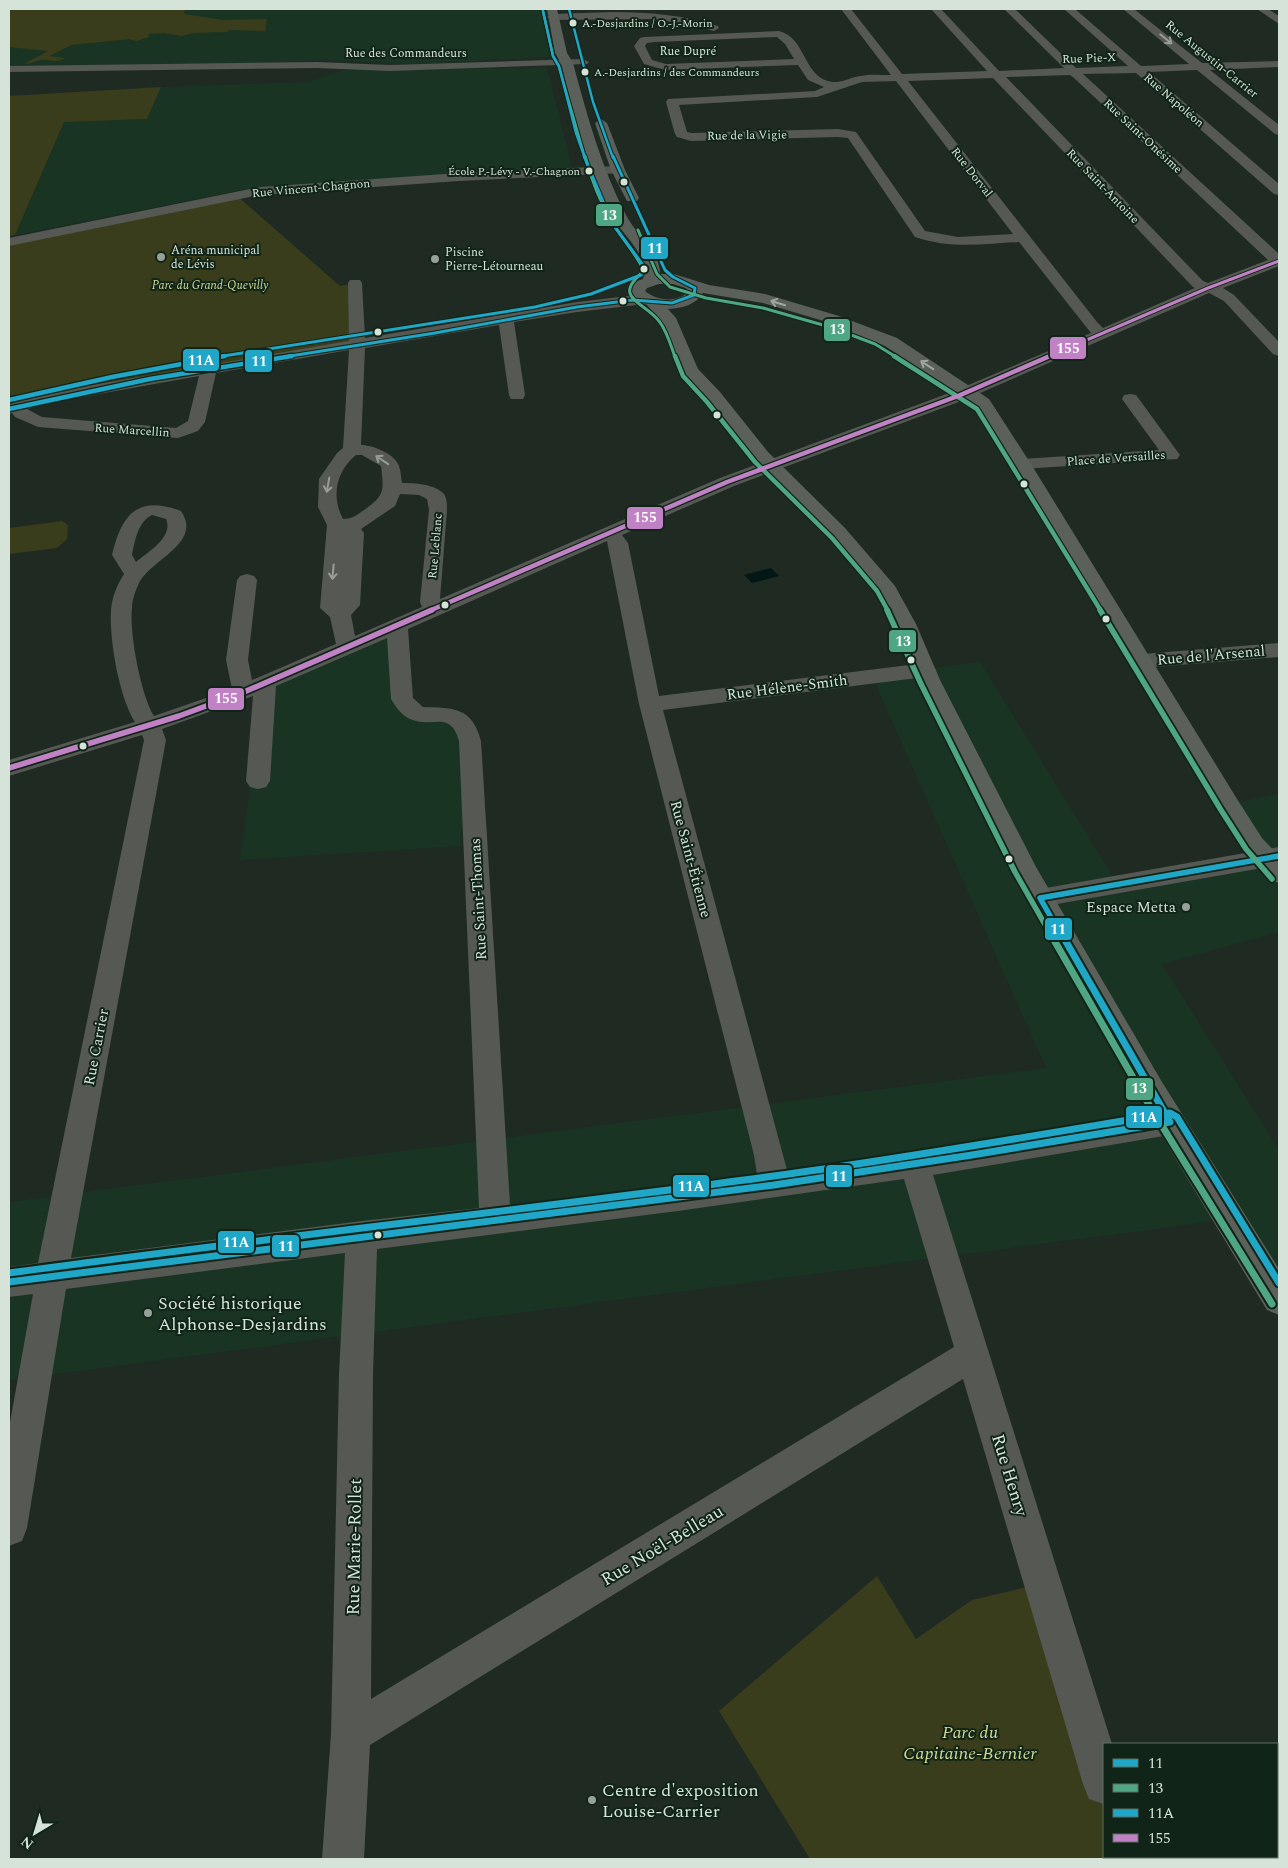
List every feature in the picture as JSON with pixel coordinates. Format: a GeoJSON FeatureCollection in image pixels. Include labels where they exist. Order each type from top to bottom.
{"type":"FeatureCollection","features":[{"type":"Feature","properties":{"kind":"main road"},"geometry":{"type":"LineString","coordinates":[[552,13],[598,171],[626,228],[650,260],[653,271],[646,292]]}},
{"type":"Feature","properties":{"kind":"main road"},"geometry":{"type":"LineString","coordinates":[[570,13],[593,102],[618,170],[666,270],[674,279],[692,285],[765,298],[833,319],[879,336],[983,403],[1022,464],[1228,805],[1254,844],[1275,862]]}},
{"type":"Feature","properties":{"kind":"main road"},"geometry":{"type":"LineString","coordinates":[[646,292],[674,279]]}},
{"type":"Feature","properties":{"kind":"main road"},"geometry":{"type":"LineString","coordinates":[[692,285],[696,292],[676,309],[681,328],[714,396]]}},
{"type":"Feature","properties":{"kind":"main road"},"geometry":{"type":"LineString","coordinates":[[646,292],[673,303],[682,302]]}},
{"type":"Feature","properties":{"kind":"main road"},"geometry":{"type":"LineString","coordinates":[[646,292],[668,318],[690,371],[714,396],[770,465],[838,532],[878,578],[904,624],[984,792],[1040,898],[1170,1122],[1279,1299]]}},
{"type":"Feature","properties":{"kind":"street","name":"Rue Dorval"},"geometry":{"type":"LineString","coordinates":[[846,9],[1091,325],[1100,333]]}},
{"type":"Feature","properties":{"kind":"street","name":"Rue Saint-Antoine"},"geometry":{"type":"LineString","coordinates":[[936,9],[1198,284],[1221,292],[1229,298],[1279,351]]}},
{"type":"Feature","properties":{"kind":"street","name":"Rue Saint-Onésime"},"geometry":{"type":"LineString","coordinates":[[1009,9],[1279,262]]}},
{"type":"Feature","properties":{"kind":"street","name":"Rue Napoléon"},"geometry":{"type":"LineString","coordinates":[[1068,9],[1279,191]]}},
{"type":"Feature","properties":{"kind":"street","name":"Rue Augustin-Carrier"},"geometry":{"type":"LineString","coordinates":[[1128,9],[1279,131]]}},
{"type":"Feature","properties":{"kind":"street"},"geometry":{"type":"LineString","coordinates":[[1262,9],[1279,21]]}},
{"type":"Feature","properties":{"kind":"street"},"geometry":{"type":"LineString","coordinates":[[552,13],[633,12],[692,22],[728,35]]}},
{"type":"Feature","properties":{"kind":"street"},"geometry":{"type":"LineString","coordinates":[[692,22],[704,15]]}},
{"type":"Feature","properties":{"kind":"street","name":"Rue Dupré"},"geometry":{"type":"LineString","coordinates":[[779,34],[786,37],[800,62],[665,67],[648,62],[639,46],[644,40],[728,35],[779,34]]}},
{"type":"Feature","properties":{"kind":"street","name":"Rue des Commandeurs"},"geometry":{"type":"LineString","coordinates":[[9,69],[317,65],[390,68],[582,60]]}},
{"type":"Feature","properties":{"kind":"street"},"geometry":{"type":"LineString","coordinates":[[800,62],[813,78],[834,86]]}},
{"type":"Feature","properties":{"kind":"street","name":"Rue Pie-X"},"geometry":{"type":"LineString","coordinates":[[899,78],[1076,73],[1279,64]]}},
{"type":"Feature","properties":{"kind":"street"},"geometry":{"type":"LineString","coordinates":[[1262,65],[1279,77]]}},
{"type":"Feature","properties":{"kind":"street","name":"Rue de la Vigie"},"geometry":{"type":"LineString","coordinates":[[899,78],[862,80],[834,86],[817,94],[672,102],[681,134],[691,136],[838,133],[852,135],[920,234],[933,239],[954,240],[1023,237]]}},
{"type":"Feature","properties":{"kind":"street","name":"Rue Vincent-Chagnon"},"geometry":{"type":"LineString","coordinates":[[9,242],[260,191],[400,181],[618,170]]}},
{"type":"Feature","properties":{"kind":"street"},"geometry":{"type":"LineString","coordinates":[[9,768],[149,725],[265,684],[397,624],[703,492],[770,465],[841,441],[968,392],[1100,333],[1208,288],[1279,262]]}},
{"type":"Feature","properties":{"kind":"street"},"geometry":{"type":"LineString","coordinates":[[352,450],[357,345],[355,283]]}},
{"type":"Feature","properties":{"kind":"street"},"geometry":{"type":"LineString","coordinates":[[12,408],[64,395],[506,320],[646,292]]}},
{"type":"Feature","properties":{"kind":"street"},"geometry":{"type":"LineString","coordinates":[[506,320],[517,395]]}},
{"type":"Feature","properties":{"kind":"street","name":"Rue Marcellin"},"geometry":{"type":"LineString","coordinates":[[12,408],[38,422],[178,433],[192,427],[196,422],[209,369]]}},
{"type":"Feature","properties":{"kind":"street","name":"Place de Versailles"},"geometry":{"type":"LineString","coordinates":[[1022,464],[1171,455],[1130,399]]}},
{"type":"Feature","properties":{"kind":"street"},"geometry":{"type":"LineString","coordinates":[[352,450],[365,450],[384,459],[390,465],[393,488],[388,502],[346,525],[327,507],[328,479],[343,457],[352,450]]}},
{"type":"Feature","properties":{"kind":"street","name":"Rue Leblanc"},"geometry":{"type":"LineString","coordinates":[[393,488],[429,491],[436,497],[438,510],[430,602],[433,610]]}},
{"type":"Feature","properties":{"kind":"street"},"geometry":{"type":"LineString","coordinates":[[346,525],[330,608],[340,614],[347,646]]}},
{"type":"Feature","properties":{"kind":"street","name":"Rue Saint-Étienne"},"geometry":{"type":"LineString","coordinates":[[610,533],[618,543],[650,704],[769,1155],[774,1185]]}},
{"type":"Feature","properties":{"kind":"street","name":"Rue Carrier"},"geometry":{"type":"LineString","coordinates":[[9,1528],[53,1276],[155,740],[154,732],[138,708],[120,610],[134,574]]}},
{"type":"Feature","properties":{"kind":"street"},"geometry":{"type":"LineString","coordinates":[[244,692],[237,660],[247,580]]}},
{"type":"Feature","properties":{"kind":"street","name":"Rue Saint-Thomas"},"geometry":{"type":"LineString","coordinates":[[397,624],[402,699],[410,709],[418,714],[442,715],[458,720],[466,726],[470,741],[495,1220]]}},
{"type":"Feature","properties":{"kind":"street","name":"Rue de l'Arsenal"},"geometry":{"type":"LineString","coordinates":[[1142,661],[1279,650]]}},
{"type":"Feature","properties":{"kind":"street","name":"Rue Hélène-Smith"},"geometry":{"type":"LineString","coordinates":[[650,704],[925,670]]}},
{"type":"Feature","properties":{"kind":"street"},"geometry":{"type":"LineString","coordinates":[[258,781],[265,684]]}},
{"type":"Feature","properties":{"kind":"street"},"geometry":{"type":"LineString","coordinates":[[1040,898],[1275,862]]}},
{"type":"Feature","properties":{"kind":"street"},"geometry":{"type":"LineString","coordinates":[[9,1282],[774,1185],[915,1165],[1170,1122]]}},
{"type":"Feature","properties":{"kind":"street","name":"Rue Henry"},"geometry":{"type":"LineString","coordinates":[[915,1165],[972,1355],[1044,1582],[1103,1781]]}},
{"type":"Feature","properties":{"kind":"street","name":"Rue Marie-Rollet"},"geometry":{"type":"LineString","coordinates":[[343,1859],[351,1734],[356,1374],[362,1236]]}},
{"type":"Feature","properties":{"kind":"street","name":"Rue Noël-Belleau"},"geometry":{"type":"LineString","coordinates":[[351,1734],[972,1355]]}},
{"type":"Feature","properties":{"kind":"shaded area"},"geometry":{"type":"Polygon","coordinates":[[[9,9],[547,9],[549,57],[410,64],[327,60],[231,64],[9,67],[9,9]]]}},
{"type":"Feature","properties":{"kind":"shaded area"},"geometry":{"type":"Polygon","coordinates":[[[547,68],[572,168],[286,185],[236,191],[15,235],[64,122],[147,119],[161,87],[309,82],[345,70],[547,68]]]}},
{"type":"Feature","properties":{"kind":"shaded area"},"geometry":{"type":"Polygon","coordinates":[[[771,568],[779,576],[752,583],[744,575],[771,568]]]}},
{"type":"Feature","properties":{"kind":"shaded area"},"geometry":{"type":"Polygon","coordinates":[[[397,624],[402,699],[442,715],[470,741],[460,846],[240,860],[265,684],[397,624]]]}},
{"type":"Feature","properties":{"kind":"shaded area"},"geometry":{"type":"Polygon","coordinates":[[[980,662],[1117,883],[1265,858],[1228,805],[1279,793],[1279,932],[1162,964],[1279,1150],[1279,1299],[1231,1219],[9,1380],[9,1202],[1046,1068],[872,676],[980,662]]]}},
{"type":"Feature","properties":{"kind":"green space"},"geometry":{"type":"Polygon","coordinates":[[[9,9],[181,9],[185,10],[184,14],[223,20],[267,19],[265,31],[229,30],[227,32],[193,33],[182,36],[164,33],[148,34],[149,37],[136,41],[129,39],[72,45],[49,56],[65,58],[62,60],[40,60],[24,64],[48,51],[9,47],[9,9]]]}},
{"type":"Feature","properties":{"kind":"green space"},"geometry":{"type":"Polygon","coordinates":[[[161,87],[147,119],[64,122],[15,235],[9,236],[9,96],[161,87]]]}},
{"type":"Feature","properties":{"kind":"green space","name":"Parc du Grand-Quevilly"},"geometry":{"type":"Polygon","coordinates":[[[236,195],[340,286],[355,283],[357,345],[16,407],[9,395],[9,242],[236,195]]]}},
{"type":"Feature","properties":{"kind":"green space"},"geometry":{"type":"Polygon","coordinates":[[[62,521],[68,525],[67,539],[57,548],[9,554],[9,528],[62,521]]]}},
{"type":"Feature","properties":{"kind":"green space","name":"Parc du Capitaine-Bernier"},"geometry":{"type":"Polygon","coordinates":[[[877,1576],[916,1639],[972,1600],[1044,1583],[1103,1782],[1103,1858],[1126,1859],[810,1859],[719,1711],[877,1576]]]}},
{"type":"Feature","properties":{"kind":"transit line","name":"11"},"geometry":{"type":"LineString","coordinates":[[9,409],[150,379],[435,333],[577,307],[633,300],[672,303],[694,295],[695,288],[673,277],[665,270],[618,170],[593,102],[569,9]]}},
{"type":"Feature","properties":{"kind":"transit line","name":"13"},"geometry":{"type":"LineString","coordinates":[[543,11],[553,56],[559,67],[590,174],[612,222],[638,258],[644,271],[633,280],[628,290],[629,295],[640,306],[648,309],[661,323],[683,376],[707,402],[755,462],[832,538],[877,591],[897,628],[921,684],[1015,872],[1143,1095],[1272,1304]]}},
{"type":"Feature","properties":{"kind":"transit line","name":"11A"},"geometry":{"type":"LineString","coordinates":[[9,400],[164,367],[535,307],[591,294],[617,286],[641,275],[644,271],[643,265],[612,223],[592,179],[576,133],[559,66],[553,56],[543,11]]}},
{"type":"Feature","properties":{"kind":"transit line","name":"13"},"geometry":{"type":"LineString","coordinates":[[638,230],[657,274],[670,287],[706,298],[763,308],[830,327],[875,344],[977,409],[1221,810],[1246,849],[1272,879]]}},
{"type":"Feature","properties":{"kind":"transit line","name":"155"},"geometry":{"type":"LineString","coordinates":[[9,768],[179,716],[244,692],[727,482],[958,396],[1208,288],[1279,261]]}},
{"type":"Feature","properties":{"kind":"transit line","name":"11"},"geometry":{"type":"LineString","coordinates":[[9,1282],[774,1185],[873,1171],[1170,1122],[1040,898],[1279,856]]}},
{"type":"Feature","properties":{"kind":"transit line","name":"11A"},"geometry":{"type":"LineString","coordinates":[[9,1273],[199,1247],[773,1176],[971,1147],[1170,1113],[1177,1117],[1279,1283]]}},
{"type":"Feature","properties":{"kind":"place","name":"A.-Desjardins / O.-J.-Morin"},"geometry":{"type":"Point","coordinates":[573,23]}},
{"type":"Feature","properties":{"kind":"place","name":"A.-Desjardins / des Commandeurs"},"geometry":{"type":"Point","coordinates":[585,72]}},
{"type":"Feature","properties":{"kind":"place","name":"École P.-Lévy - V.-Chagnon"},"geometry":{"type":"Point","coordinates":[589,171]}},
{"type":"Feature","properties":{"kind":"place","name":"Aréna municipal de Lévis"},"geometry":{"type":"Point","coordinates":[161,257]}},
{"type":"Feature","properties":{"kind":"place","name":"Piscine Pierre-Létourneau"},"geometry":{"type":"Point","coordinates":[435,259]}},
{"type":"Feature","properties":{"kind":"place","name":"Espace Metta"},"geometry":{"type":"Point","coordinates":[1186,907]}},
{"type":"Feature","properties":{"kind":"place","name":"Société historique Alphonse-Desjardins"},"geometry":{"type":"Point","coordinates":[148,1313]}},
{"type":"Feature","properties":{"kind":"place","name":"Centre d'exposition Louise-Carrier"},"geometry":{"type":"Point","coordinates":[592,1800]}}]}
